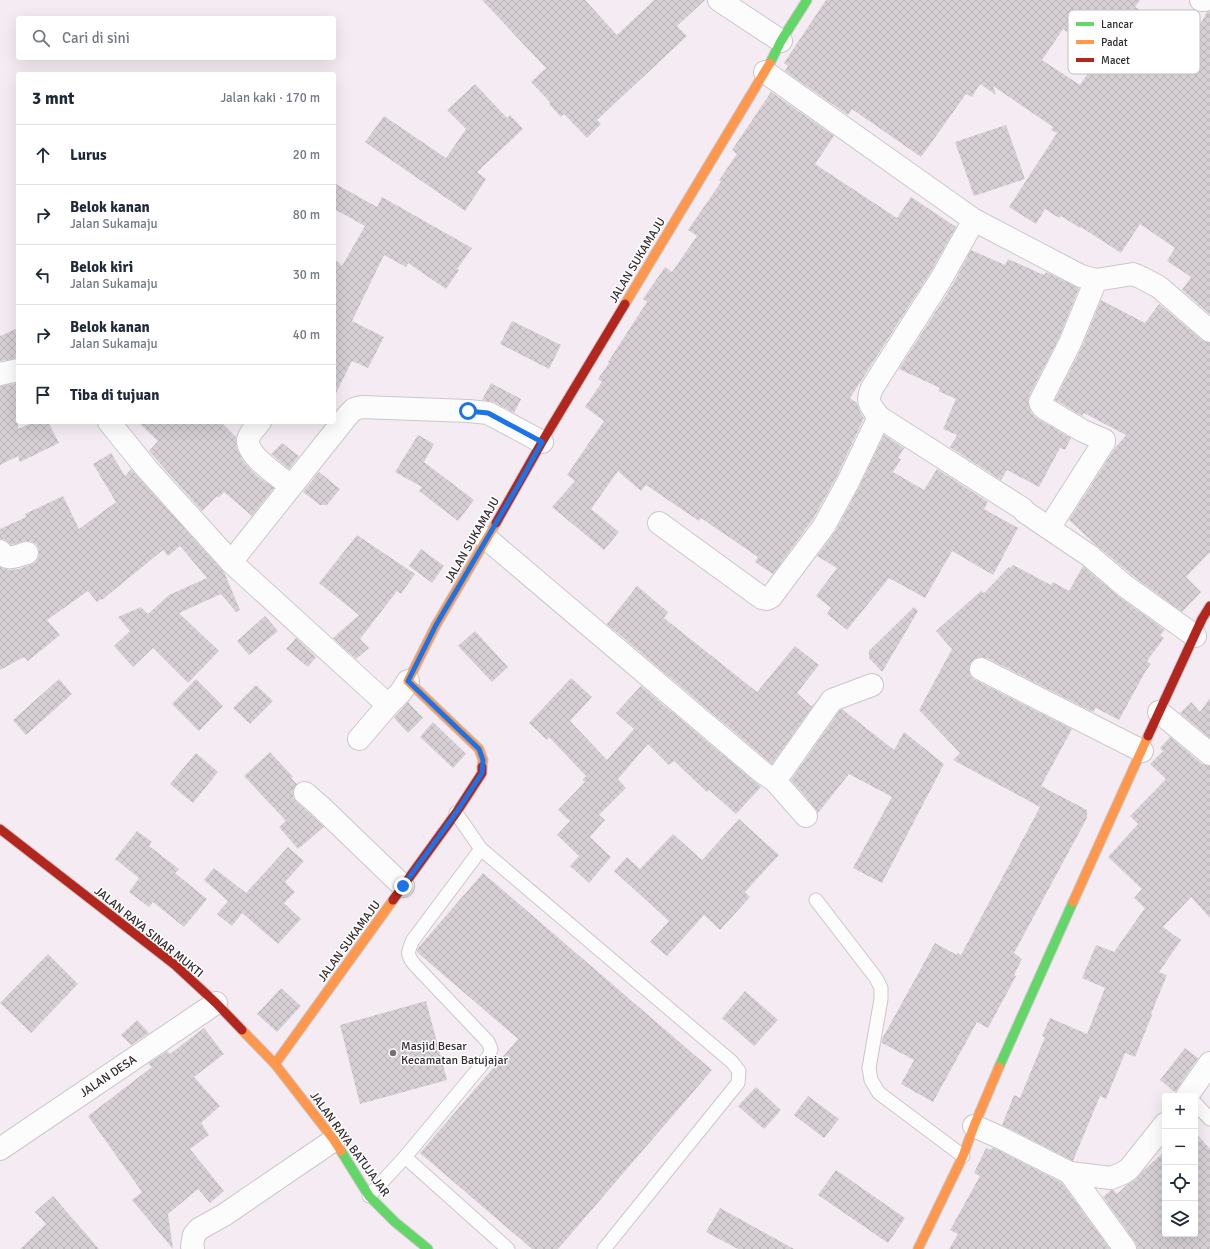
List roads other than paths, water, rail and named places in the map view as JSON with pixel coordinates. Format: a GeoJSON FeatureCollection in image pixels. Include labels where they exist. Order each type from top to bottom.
{"type":"FeatureCollection","features":[{"type":"Feature","properties":{"kind":"main road","name":"JALAN SUKAMAJU"},"geometry":{"type":"LineString","coordinates":[[275,1064],[456,813],[482,773],[483,760],[479,749],[408,681],[436,625],[542,442],[765,72],[781,41],[807,0]]}},
{"type":"Feature","properties":{"kind":"main road"},"geometry":{"type":"LineString","coordinates":[[918,1249],[963,1156],[974,1126],[1007,1049],[1159,712],[1210,606]]}},
{"type":"Feature","properties":{"kind":"main road","name":"JALAN RAYA SINAR MUKTI"},"geometry":{"type":"LineString","coordinates":[[3,836],[174,965],[216,1003],[275,1064]]}},
{"type":"Feature","properties":{"kind":"main road","name":"JALAN RAYA BATUJAJAR"},"geometry":{"type":"LineString","coordinates":[[275,1064],[334,1140],[370,1196],[395,1222],[428,1249]]}},
{"type":"Feature","properties":{"kind":"street"},"geometry":{"type":"LineString","coordinates":[[719,0],[781,41]]}},
{"type":"Feature","properties":{"kind":"street"},"geometry":{"type":"LineString","coordinates":[[765,72],[974,220],[1081,276],[1096,280],[1133,274],[1142,278],[1159,287],[1210,331]]}},
{"type":"Feature","properties":{"kind":"street"},"geometry":{"type":"LineString","coordinates":[[974,220],[941,279],[872,388],[868,400],[870,404],[879,417],[1023,509],[1025,512],[1090,556],[1125,586],[1195,636]]}},
{"type":"Feature","properties":{"kind":"street"},"geometry":{"type":"LineString","coordinates":[[1048,528],[1104,442],[1104,440],[1083,431],[1044,408],[1040,402],[1070,343],[1096,280]]}},
{"type":"Feature","properties":{"kind":"street"},"geometry":{"type":"LineString","coordinates":[[0,374],[16,370]]}},
{"type":"Feature","properties":{"kind":"street"},"geometry":{"type":"LineString","coordinates":[[231,562],[348,415],[354,410],[362,407],[488,413],[542,442]]}},
{"type":"Feature","properties":{"kind":"street"},"geometry":{"type":"LineString","coordinates":[[659,523],[762,598],[767,599],[771,597],[824,526],[848,482],[879,417]]}},
{"type":"Feature","properties":{"kind":"street"},"geometry":{"type":"LineString","coordinates":[[111,424],[147,469],[231,562],[388,705]]}},
{"type":"Feature","properties":{"kind":"street"},"geometry":{"type":"LineString","coordinates":[[258,424],[249,435],[248,442],[250,448],[256,457],[292,486]]}},
{"type":"Feature","properties":{"kind":"street"},"geometry":{"type":"LineString","coordinates":[[486,538],[756,767],[775,781],[806,816]]}},
{"type":"Feature","properties":{"kind":"street"},"geometry":{"type":"LineString","coordinates":[[0,550],[4,557],[9,558],[27,553]]}},
{"type":"Feature","properties":{"kind":"street"},"geometry":{"type":"LineString","coordinates":[[981,669],[1142,751]]}},
{"type":"Feature","properties":{"kind":"street"},"geometry":{"type":"LineString","coordinates":[[359,740],[388,705],[401,692],[408,681]]}},
{"type":"Feature","properties":{"kind":"street"},"geometry":{"type":"LineString","coordinates":[[775,781],[832,700],[872,684]]}},
{"type":"Feature","properties":{"kind":"street"},"geometry":{"type":"LineString","coordinates":[[1159,712],[1210,754]]}},
{"type":"Feature","properties":{"kind":"street"},"geometry":{"type":"LineString","coordinates":[[305,793],[403,886]]}},
{"type":"Feature","properties":{"kind":"street","name":"JALAN DESA"},"geometry":{"type":"LineString","coordinates":[[0,1149],[216,1003]]}},
{"type":"Feature","properties":{"kind":"street"},"geometry":{"type":"LineString","coordinates":[[1192,1093],[1210,1063]]}},
{"type":"Feature","properties":{"kind":"street"},"geometry":{"type":"LineString","coordinates":[[974,1126],[1070,1173],[1111,1178],[1124,1174],[1162,1128]]}},
{"type":"Feature","properties":{"kind":"street"},"geometry":{"type":"LineString","coordinates":[[194,1249],[192,1246],[194,1235],[199,1229],[224,1215],[334,1140]]}},
{"type":"Feature","properties":{"kind":"street"},"geometry":{"type":"LineString","coordinates":[[1070,1173],[1125,1249]]}},
{"type":"Feature","properties":{"kind":"lane"},"geometry":{"type":"LineString","coordinates":[[456,813],[481,849],[732,1062],[739,1071],[738,1083],[604,1249]]}},
{"type":"Feature","properties":{"kind":"lane"},"geometry":{"type":"LineString","coordinates":[[370,1196],[405,1157],[489,1056],[491,1049],[488,1042],[414,964],[409,958],[408,952],[413,940],[481,849]]}},
{"type":"Feature","properties":{"kind":"lane"},"geometry":{"type":"LineString","coordinates":[[816,900],[876,978],[880,988],[881,999],[869,1068],[872,1080],[879,1093],[963,1156]]}},
{"type":"Feature","properties":{"kind":"lane"},"geometry":{"type":"LineString","coordinates":[[1198,1106],[1210,1119]]}},
{"type":"Feature","properties":{"kind":"lane"},"geometry":{"type":"LineString","coordinates":[[405,1157],[508,1249]]}},
{"type":"Feature","properties":{"kind":"place","name":"Masjid Besar Kecamatan Batujajar"},"geometry":{"type":"Point","coordinates":[393,1053]}}]}
